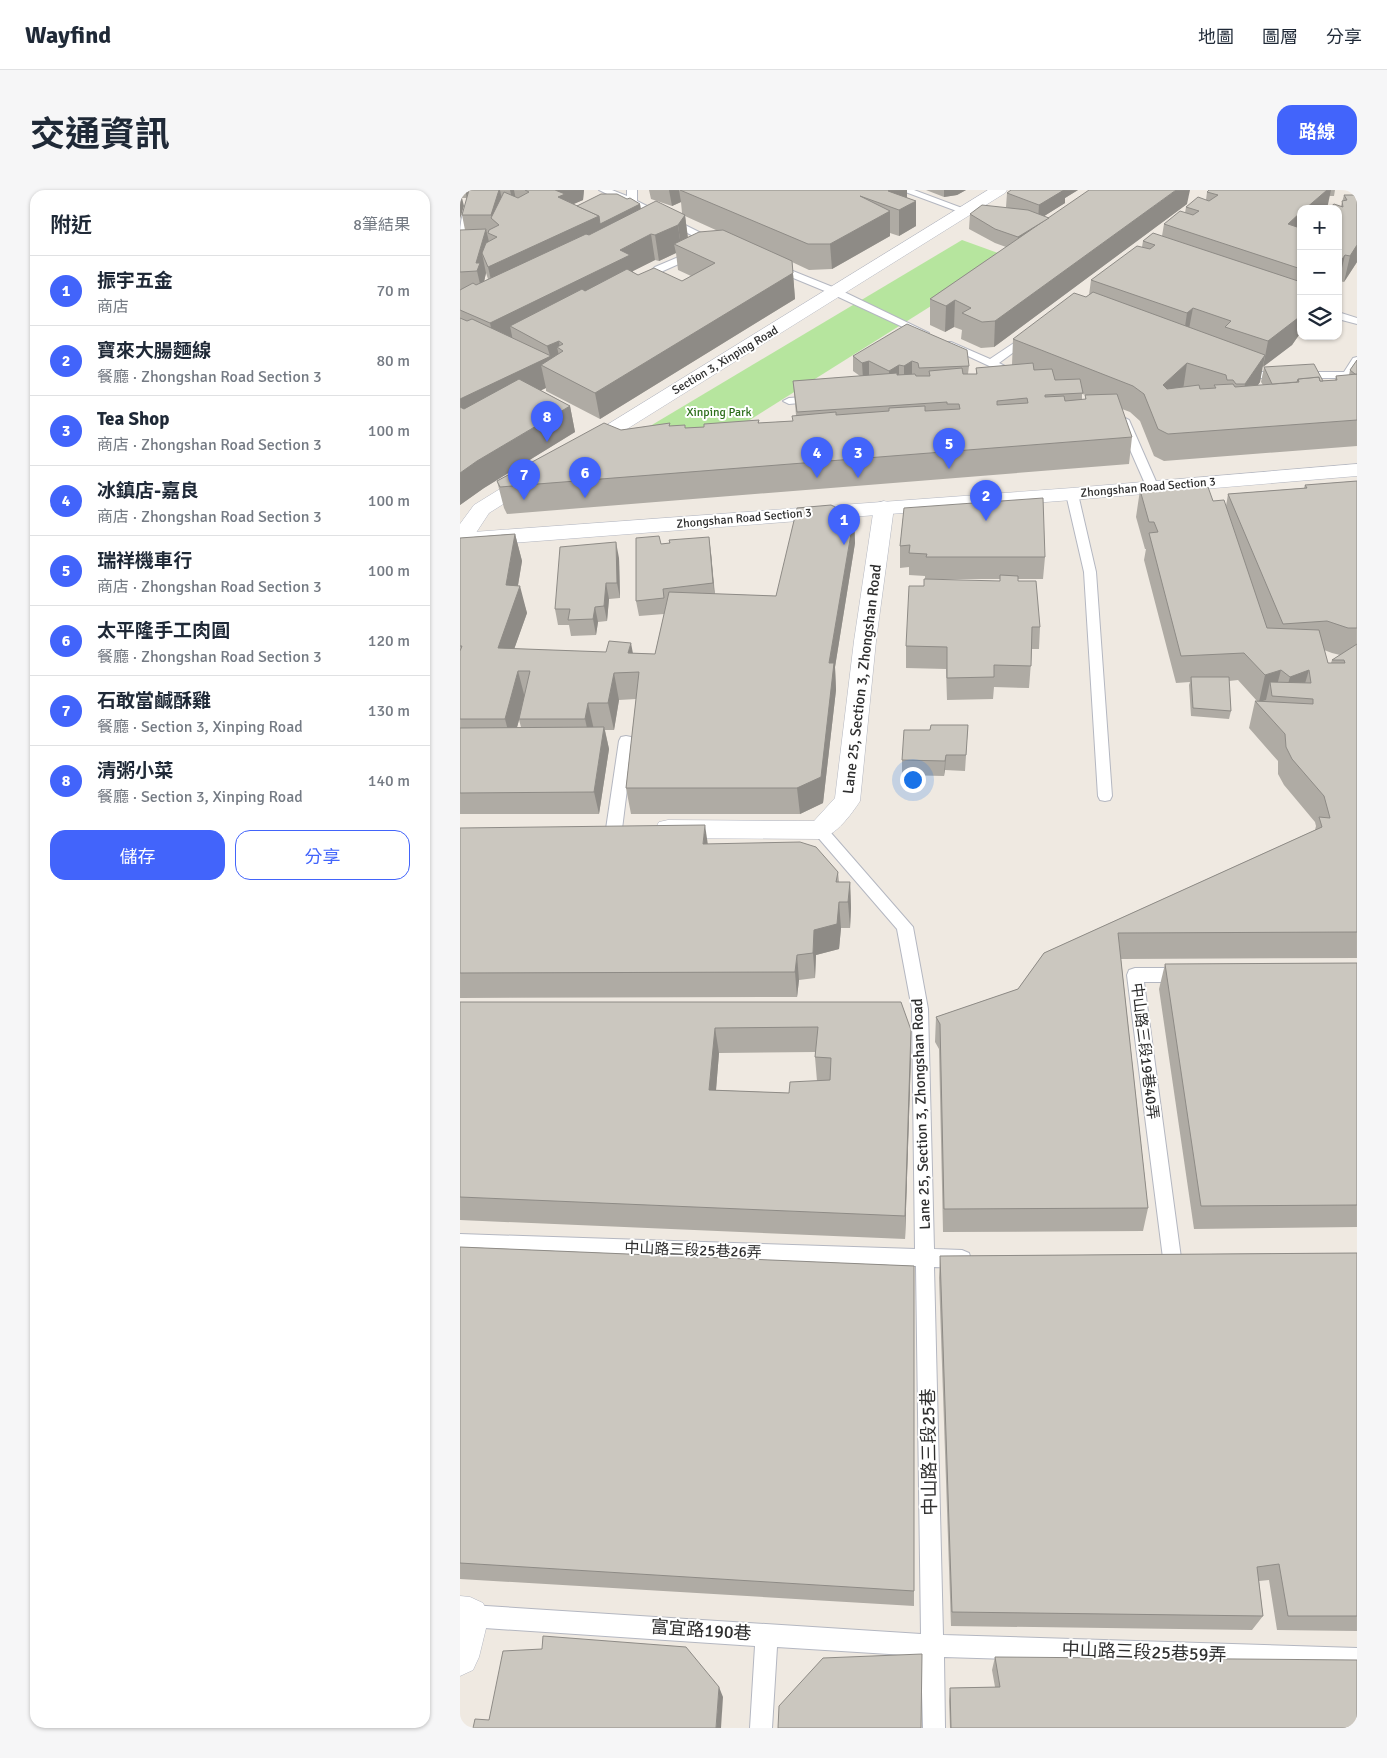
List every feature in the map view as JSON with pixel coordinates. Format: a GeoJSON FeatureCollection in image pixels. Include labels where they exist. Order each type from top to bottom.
{"type":"FeatureCollection","features":[{"type":"Feature","properties":{"kind":"street","name":"Section 3, Xinping Road"},"geometry":{"type":"LineString","coordinates":[[570,456],[999,190]]}},
{"type":"Feature","properties":{"kind":"street"},"geometry":{"type":"LineString","coordinates":[[460,540],[481,509],[547,469]]}},
{"type":"Feature","properties":{"kind":"street","name":"Zhongshan Road Section 3"},"geometry":{"type":"LineString","coordinates":[[460,540],[1072,494],[1357,470]]}},
{"type":"Feature","properties":{"kind":"street","name":"Lane 25, Section 3, Zhongshan Road"},"geometry":{"type":"LineString","coordinates":[[820,830],[847,801],[865,641],[884,507]]}},
{"type":"Feature","properties":{"kind":"street"},"geometry":{"type":"LineString","coordinates":[[621,829],[820,830]]}},
{"type":"Feature","properties":{"kind":"street"},"geometry":{"type":"LineString","coordinates":[[460,1657],[465,1615]]}},
{"type":"Feature","properties":{"kind":"lane"},"geometry":{"type":"LineString","coordinates":[[604,190],[668,215],[721,245],[659,269],[647,281],[630,290]]}},
{"type":"Feature","properties":{"kind":"lane"},"geometry":{"type":"LineString","coordinates":[[632,190],[632,202]]}},
{"type":"Feature","properties":{"kind":"lane"},"geometry":{"type":"LineString","coordinates":[[905,190],[965,211]]}},
{"type":"Feature","properties":{"kind":"lane"},"geometry":{"type":"LineString","coordinates":[[460,238],[474,198]]}},
{"type":"Feature","properties":{"kind":"lane"},"geometry":{"type":"LineString","coordinates":[[647,225],[668,215]]}},
{"type":"Feature","properties":{"kind":"lane"},"geometry":{"type":"LineString","coordinates":[[762,262],[836,292],[1030,381]]}},
{"type":"Feature","properties":{"kind":"lane"},"geometry":{"type":"LineString","coordinates":[[1342,317],[1357,321]]}},
{"type":"Feature","properties":{"kind":"lane"},"geometry":{"type":"LineString","coordinates":[[991,364],[1035,332]]}},
{"type":"Feature","properties":{"kind":"lane"},"geometry":{"type":"LineString","coordinates":[[1234,365],[1261,375],[1348,375],[1357,360]]}},
{"type":"Feature","properties":{"kind":"lane"},"geometry":{"type":"LineString","coordinates":[[1002,382],[1013,374]]}},
{"type":"Feature","properties":{"kind":"lane"},"geometry":{"type":"LineString","coordinates":[[790,400],[829,398]]}},
{"type":"Feature","properties":{"kind":"lane"},"geometry":{"type":"LineString","coordinates":[[1116,417],[1125,420],[1152,486]]}},
{"type":"Feature","properties":{"kind":"lane"},"geometry":{"type":"LineString","coordinates":[[1072,494],[1090,572],[1106,796]]}},
{"type":"Feature","properties":{"kind":"lane"},"geometry":{"type":"LineString","coordinates":[[621,829],[626,741]]}},
{"type":"Feature","properties":{"kind":"lane","name":"Lane 25, Section 3, Zhongshan Road"},"geometry":{"type":"LineString","coordinates":[[820,830],[905,927],[920,1009],[926,1257]]}},
{"type":"Feature","properties":{"kind":"lane","name":"中山路三段19巷40弄"},"geometry":{"type":"LineString","coordinates":[[1172,1258],[1135,975],[1203,974]]}},
{"type":"Feature","properties":{"kind":"lane"},"geometry":{"type":"LineString","coordinates":[[900,1009],[920,1009]]}},
{"type":"Feature","properties":{"kind":"lane","name":"中山路三段25巷26弄"},"geometry":{"type":"LineString","coordinates":[[460,1242],[985,1260]]}},
{"type":"Feature","properties":{"kind":"lane","name":"中山路三段25巷"},"geometry":{"type":"LineString","coordinates":[[926,1257],[934,1728]]}},
{"type":"Feature","properties":{"kind":"lane"},"geometry":{"type":"LineString","coordinates":[[1153,1258],[1192,1258]]}},
{"type":"Feature","properties":{"kind":"lane","name":"富宜路190巷"},"geometry":{"type":"LineString","coordinates":[[465,1615],[932,1646]]}},
{"type":"Feature","properties":{"kind":"lane"},"geometry":{"type":"LineString","coordinates":[[761,1728],[767,1634]]}},
{"type":"Feature","properties":{"kind":"lane","name":"中山路三段25巷59弄"},"geometry":{"type":"LineString","coordinates":[[932,1646],[1357,1659]]}},
{"type":"Feature","properties":{"kind":"green space","name":"Xinping Park"},"geometry":{"type":"Polygon","coordinates":[[[962,240],[1009,257],[726,435],[615,447],[962,240]]]}},
{"type":"Feature","properties":{"kind":"building"},"geometry":{"type":"Polygon","coordinates":[[[469,190],[499,190],[491,215],[462,215],[469,190]]]}},
{"type":"Feature","properties":{"kind":"building"},"geometry":{"type":"Polygon","coordinates":[[[525,190],[555,190],[565,194],[558,197],[599,216],[488,267],[482,253],[486,243],[497,237],[488,233],[489,230],[499,225],[491,218],[504,192],[518,198],[529,192],[525,190]]]}},
{"type":"Feature","properties":{"kind":"building"},"geometry":{"type":"Polygon","coordinates":[[[680,190],[889,190],[916,201],[899,210],[860,196],[890,211],[830,244],[808,244],[680,190]]]}},
{"type":"Feature","properties":{"kind":"building"},"geometry":{"type":"Polygon","coordinates":[[[1011,190],[1064,190],[1039,205],[1007,193],[1011,190]]]}},
{"type":"Feature","properties":{"kind":"building"},"geometry":{"type":"Polygon","coordinates":[[[1089,190],[1176,190],[995,321],[982,322],[962,313],[971,308],[955,300],[946,306],[930,299],[1089,190]]]}},
{"type":"Feature","properties":{"kind":"building"},"geometry":{"type":"Polygon","coordinates":[[[1209,190],[1327,190],[1310,205],[1297,205],[1297,216],[1288,224],[1297,227],[1297,268],[1164,224],[1180,211],[1193,215],[1199,211],[1186,207],[1198,197],[1209,201],[1218,195],[1207,192],[1209,190]]]}},
{"type":"Feature","properties":{"kind":"building"},"geometry":{"type":"Polygon","coordinates":[[[601,194],[617,194],[627,199],[630,198],[640,204],[600,224],[599,216],[577,206],[601,194]]]}},
{"type":"Feature","properties":{"kind":"building"},"geometry":{"type":"Polygon","coordinates":[[[1344,195],[1355,195],[1357,198],[1357,245],[1350,256],[1345,255],[1342,259],[1342,201],[1347,200],[1344,195]]]}},
{"type":"Feature","properties":{"kind":"building"},"geometry":{"type":"Polygon","coordinates":[[[656,201],[685,215],[678,225],[655,235],[651,234],[620,250],[630,255],[490,323],[460,310],[460,290],[473,283],[476,285],[586,234],[589,235],[656,201]]]}},
{"type":"Feature","properties":{"kind":"building"},"geometry":{"type":"Polygon","coordinates":[[[982,205],[1028,210],[1049,218],[1018,237],[995,229],[970,214],[982,205]]]}},
{"type":"Feature","properties":{"kind":"building"},"geometry":{"type":"Polygon","coordinates":[[[486,229],[476,263],[480,263],[477,271],[460,272],[460,230],[486,229]]]}},
{"type":"Feature","properties":{"kind":"building"},"geometry":{"type":"Polygon","coordinates":[[[723,230],[792,261],[793,273],[595,393],[541,365],[563,351],[557,347],[563,344],[559,341],[547,346],[510,326],[582,289],[585,291],[627,269],[638,275],[654,268],[682,281],[715,263],[674,244],[699,232],[723,230]]]}},
{"type":"Feature","properties":{"kind":"building"},"geometry":{"type":"Polygon","coordinates":[[[1153,233],[1297,281],[1297,319],[1268,341],[1225,327],[1231,321],[1193,308],[1187,313],[1091,280],[1137,246],[1150,249],[1155,245],[1143,241],[1153,233]]]}},
{"type":"Feature","properties":{"kind":"building"},"geometry":{"type":"Polygon","coordinates":[[[1093,292],[1265,355],[1245,384],[1236,384],[1233,380],[1227,380],[1226,375],[1187,363],[1163,385],[1167,389],[1199,385],[1200,389],[1216,388],[1214,385],[1233,384],[1235,387],[1299,382],[1298,379],[1319,377],[1320,381],[1337,380],[1336,376],[1357,374],[1357,420],[1168,434],[1158,429],[1144,394],[1133,386],[1013,339],[1074,293],[1086,297],[1093,292]]]}},
{"type":"Feature","properties":{"kind":"building"},"geometry":{"type":"Polygon","coordinates":[[[460,318],[467,321],[472,319],[551,356],[460,399],[460,318]]]}},
{"type":"Feature","properties":{"kind":"building"},"geometry":{"type":"Polygon","coordinates":[[[907,324],[967,350],[969,366],[919,368],[918,363],[912,361],[904,366],[899,365],[889,371],[869,361],[862,363],[853,356],[907,324]]]}},
{"type":"Feature","properties":{"kind":"building"},"geometry":{"type":"Polygon","coordinates":[[[1357,360],[1357,374],[1355,374],[1350,370],[1357,360]]]}},
{"type":"Feature","properties":{"kind":"building"},"geometry":{"type":"Polygon","coordinates":[[[1033,363],[1034,370],[1052,369],[1055,380],[1080,379],[1083,393],[1045,395],[1045,397],[1064,396],[1065,401],[1086,399],[1085,395],[1117,394],[1132,437],[500,487],[497,481],[604,423],[621,430],[670,423],[669,426],[685,425],[685,428],[704,427],[704,424],[759,420],[758,423],[793,421],[792,416],[836,412],[836,415],[889,411],[889,408],[925,406],[925,411],[960,409],[959,404],[947,404],[947,402],[797,412],[793,381],[897,373],[897,375],[915,374],[916,376],[930,376],[929,371],[962,368],[963,374],[977,374],[976,368],[1033,363]],[[1027,398],[997,401],[997,405],[1028,403],[1027,398]]]}},
{"type":"Feature","properties":{"kind":"building"},"geometry":{"type":"Polygon","coordinates":[[[1314,364],[1323,381],[1320,381],[1319,377],[1298,379],[1297,382],[1272,384],[1264,367],[1314,364]]]}},
{"type":"Feature","properties":{"kind":"building"},"geometry":{"type":"Polygon","coordinates":[[[519,379],[570,406],[460,473],[460,407],[464,409],[519,379]]]}},
{"type":"Feature","properties":{"kind":"building"},"geometry":{"type":"Polygon","coordinates":[[[1357,481],[1357,628],[1348,628],[1327,621],[1283,624],[1228,494],[1307,488],[1305,485],[1357,481]]]}},
{"type":"Feature","properties":{"kind":"building"},"geometry":{"type":"Polygon","coordinates":[[[1208,487],[1213,501],[1224,500],[1267,628],[1319,630],[1328,663],[1345,663],[1344,660],[1332,660],[1357,644],[1357,932],[1118,933],[1148,1208],[944,1209],[940,1024],[936,1017],[1018,989],[1044,953],[1322,827],[1319,817],[1330,818],[1324,796],[1292,759],[1286,747],[1285,734],[1255,701],[1313,704],[1313,699],[1272,696],[1270,682],[1311,683],[1309,670],[1290,677],[1281,670],[1265,675],[1244,653],[1181,656],[1149,533],[1158,532],[1154,522],[1149,522],[1140,490],[1208,487]]]}},
{"type":"Feature","properties":{"kind":"building"},"geometry":{"type":"Polygon","coordinates":[[[1043,498],[1045,557],[926,557],[927,554],[909,553],[910,545],[900,546],[904,508],[1043,498]]]}},
{"type":"Feature","properties":{"kind":"building"},"geometry":{"type":"Polygon","coordinates":[[[831,505],[854,516],[829,663],[834,663],[821,777],[797,788],[626,788],[639,672],[614,673],[608,703],[588,703],[585,719],[519,719],[530,671],[518,671],[505,719],[460,719],[460,651],[462,646],[460,646],[460,538],[515,534],[506,585],[520,586],[498,648],[606,652],[609,641],[631,643],[628,653],[655,654],[669,592],[776,596],[797,508],[831,505]]]}},
{"type":"Feature","properties":{"kind":"building"},"geometry":{"type":"Polygon","coordinates":[[[659,536],[661,544],[670,543],[669,540],[709,537],[713,583],[663,589],[664,598],[636,601],[636,538],[659,536]]]}},
{"type":"Feature","properties":{"kind":"building"},"geometry":{"type":"Polygon","coordinates":[[[616,542],[617,583],[606,583],[604,606],[595,607],[593,619],[568,620],[570,609],[555,609],[560,547],[616,542]]]}},
{"type":"Feature","properties":{"kind":"building"},"geometry":{"type":"Polygon","coordinates":[[[1000,575],[1018,576],[1018,581],[1036,581],[1040,627],[1032,627],[1031,666],[994,665],[994,677],[947,678],[947,647],[906,646],[909,586],[924,586],[924,579],[1000,581],[1000,575]]]}},
{"type":"Feature","properties":{"kind":"building"},"geometry":{"type":"Polygon","coordinates":[[[1191,677],[1229,677],[1231,711],[1193,708],[1191,677]]]}},
{"type":"Feature","properties":{"kind":"building"},"geometry":{"type":"Polygon","coordinates":[[[931,725],[968,725],[966,755],[946,755],[945,761],[902,760],[904,730],[930,730],[931,725]]]}},
{"type":"Feature","properties":{"kind":"building"},"geometry":{"type":"Polygon","coordinates":[[[604,727],[594,792],[460,793],[460,728],[604,727]]]}},
{"type":"Feature","properties":{"kind":"building"},"geometry":{"type":"Polygon","coordinates":[[[705,825],[703,844],[800,842],[816,847],[838,872],[836,882],[850,882],[848,902],[839,902],[837,924],[814,930],[813,953],[797,955],[795,972],[460,973],[460,828],[705,825]]]}},
{"type":"Feature","properties":{"kind":"building"},"geometry":{"type":"Polygon","coordinates":[[[1357,963],[1357,1205],[1201,1206],[1165,964],[1357,963]]]}},
{"type":"Feature","properties":{"kind":"building"},"geometry":{"type":"Polygon","coordinates":[[[460,1002],[901,1002],[911,1030],[905,1216],[460,1197],[460,1002]],[[818,1027],[715,1028],[709,1090],[789,1093],[790,1082],[830,1080],[831,1058],[815,1057],[818,1027]]]}},
{"type":"Feature","properties":{"kind":"building"},"geometry":{"type":"Polygon","coordinates":[[[460,1247],[914,1266],[914,1591],[460,1563],[460,1247]]]}},
{"type":"Feature","properties":{"kind":"building"},"geometry":{"type":"Polygon","coordinates":[[[1357,1253],[1357,1616],[1288,1616],[1279,1564],[1257,1567],[1263,1616],[952,1612],[940,1256],[1357,1253]]]}},
{"type":"Feature","properties":{"kind":"building"},"geometry":{"type":"Polygon","coordinates":[[[543,1636],[686,1647],[719,1687],[716,1728],[473,1728],[475,1719],[489,1720],[503,1651],[542,1649],[543,1636]]]}},
{"type":"Feature","properties":{"kind":"building"},"geometry":{"type":"Polygon","coordinates":[[[922,1654],[921,1728],[778,1728],[779,1706],[823,1658],[922,1654]]]}},
{"type":"Feature","properties":{"kind":"building"},"geometry":{"type":"Polygon","coordinates":[[[995,1657],[1357,1660],[1357,1728],[951,1728],[950,1688],[1000,1687],[995,1657]]]}},
{"type":"Feature","properties":{"kind":"place","name":"清粥小菜"},"geometry":{"type":"Point","coordinates":[547,442]}},
{"type":"Feature","properties":{"kind":"place","name":"瑞祥機車行"},"geometry":{"type":"Point","coordinates":[949,469]}},
{"type":"Feature","properties":{"kind":"place","name":"冰鎮店-嘉良"},"geometry":{"type":"Point","coordinates":[817,478]}},
{"type":"Feature","properties":{"kind":"place","name":"Tea Shop"},"geometry":{"type":"Point","coordinates":[858,478]}},
{"type":"Feature","properties":{"kind":"place","name":"太平隆手工肉圓"},"geometry":{"type":"Point","coordinates":[585,498]}},
{"type":"Feature","properties":{"kind":"place","name":"石敢當鹹酥雞"},"geometry":{"type":"Point","coordinates":[524,500]}},
{"type":"Feature","properties":{"kind":"place","name":"寶來大腸麵線"},"geometry":{"type":"Point","coordinates":[986,521]}},
{"type":"Feature","properties":{"kind":"place","name":"振宇五金"},"geometry":{"type":"Point","coordinates":[844,545]}}]}
